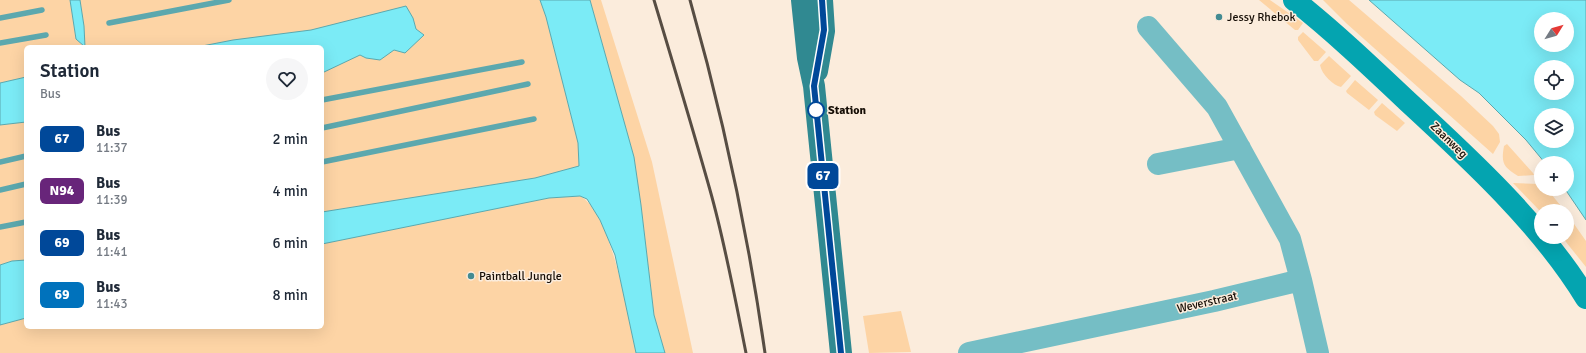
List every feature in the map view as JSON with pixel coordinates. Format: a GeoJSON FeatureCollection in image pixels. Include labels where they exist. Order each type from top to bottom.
{"type":"FeatureCollection","features":[{"type":"Feature","properties":{"kind":"main road"},"geometry":{"type":"LineString","coordinates":[[802,0],[808,58],[814,86],[841,353]]}},
{"type":"Feature","properties":{"kind":"main road"},"geometry":{"type":"LineString","coordinates":[[814,86],[824,30],[822,0]]}},
{"type":"Feature","properties":{"kind":"main road","name":"Zaanweg"},"geometry":{"type":"LineString","coordinates":[[1294,0],[1320,21],[1465,156],[1521,213],[1564,265],[1586,298]]}},
{"type":"Feature","properties":{"kind":"street"},"geometry":{"type":"LineString","coordinates":[[1148,27],[1217,107],[1290,239],[1318,353]]}},
{"type":"Feature","properties":{"kind":"street"},"geometry":{"type":"LineString","coordinates":[[1158,164],[1240,148]]}},
{"type":"Feature","properties":{"kind":"street","name":"Weverstraat"},"geometry":{"type":"LineString","coordinates":[[969,353],[1214,301],[1301,280]]}},
{"type":"Feature","properties":{"kind":"shaded area"},"geometry":{"type":"Polygon","coordinates":[[[0,0],[70,0],[76,39],[82,45],[24,45],[24,77],[0,83],[0,0]]]}},
{"type":"Feature","properties":{"kind":"shaded area"},"geometry":{"type":"Polygon","coordinates":[[[80,0],[540,0],[546,17],[578,143],[579,166],[535,178],[324,212],[324,72],[359,55],[401,48],[416,41],[424,35],[416,29],[413,18],[233,40],[207,45],[85,45],[80,0]]]}},
{"type":"Feature","properties":{"kind":"shaded area"},"geometry":{"type":"Polygon","coordinates":[[[590,0],[601,0],[652,162],[693,353],[665,353],[654,315],[634,157],[590,0]]]}},
{"type":"Feature","properties":{"kind":"shaded area"},"geometry":{"type":"Polygon","coordinates":[[[1259,0],[1270,0],[1303,23],[1298,30],[1295,30],[1259,0]]]}},
{"type":"Feature","properties":{"kind":"shaded area"},"geometry":{"type":"Polygon","coordinates":[[[1323,0],[1349,0],[1461,96],[1493,126],[1499,134],[1500,142],[1493,154],[1346,23],[1323,0]]]}},
{"type":"Feature","properties":{"kind":"shaded area"},"geometry":{"type":"Polygon","coordinates":[[[1303,32],[1326,52],[1318,61],[1314,61],[1298,40],[1298,37],[1303,32]]]}},
{"type":"Feature","properties":{"kind":"shaded area"},"geometry":{"type":"Polygon","coordinates":[[[1329,56],[1351,76],[1341,87],[1328,79],[1321,69],[1320,65],[1329,56]]]}},
{"type":"Feature","properties":{"kind":"shaded area"},"geometry":{"type":"Polygon","coordinates":[[[1355,80],[1378,100],[1369,110],[1346,91],[1355,80]]]}},
{"type":"Feature","properties":{"kind":"shaded area"},"geometry":{"type":"Polygon","coordinates":[[[1382,103],[1405,123],[1397,131],[1375,115],[1374,112],[1382,103]]]}},
{"type":"Feature","properties":{"kind":"shaded area"},"geometry":{"type":"Polygon","coordinates":[[[24,122],[24,260],[12,261],[0,265],[0,125],[24,122]]]}},
{"type":"Feature","properties":{"kind":"shaded area"},"geometry":{"type":"Polygon","coordinates":[[[1507,144],[1534,175],[1518,176],[1509,170],[1503,161],[1504,146],[1507,144]]]}},
{"type":"Feature","properties":{"kind":"shaded area"},"geometry":{"type":"Polygon","coordinates":[[[1513,183],[1534,184],[1534,196],[1553,196],[1559,204],[1534,205],[1513,183]]]}},
{"type":"Feature","properties":{"kind":"shaded area","name":"Paintball Jungle"},"geometry":{"type":"Polygon","coordinates":[[[580,196],[591,206],[601,223],[610,244],[617,267],[636,353],[0,353],[0,325],[24,319],[24,329],[324,329],[324,244],[549,198],[580,196]]]}},
{"type":"Feature","properties":{"kind":"shaded area"},"geometry":{"type":"Polygon","coordinates":[[[1574,224],[1586,241],[1586,267],[1568,244],[1574,244],[1574,224]]]}},
{"type":"Feature","properties":{"kind":"shaded area"},"geometry":{"type":"Polygon","coordinates":[[[901,311],[911,352],[869,353],[863,316],[901,311]]]}},
{"type":"Feature","properties":{"kind":"water"},"geometry":{"type":"Polygon","coordinates":[[[70,0],[80,0],[85,45],[83,45],[76,39],[70,0]]]}},
{"type":"Feature","properties":{"kind":"water"},"geometry":{"type":"Polygon","coordinates":[[[540,0],[590,0],[634,157],[654,315],[665,353],[636,353],[615,255],[600,220],[587,199],[580,196],[549,198],[324,244],[324,212],[535,178],[579,166],[578,143],[546,17],[540,0]]]}},
{"type":"Feature","properties":{"kind":"water"},"geometry":{"type":"Polygon","coordinates":[[[1369,0],[1586,0],[1586,220],[1570,196],[1574,196],[1574,156],[1539,156],[1526,140],[1479,93],[1460,80],[1369,0]]]}},
{"type":"Feature","properties":{"kind":"water"},"geometry":{"type":"Polygon","coordinates":[[[406,6],[413,18],[416,29],[424,35],[405,53],[394,50],[380,60],[366,58],[360,55],[324,72],[324,45],[207,45],[233,40],[311,30],[406,6]]]}},
{"type":"Feature","properties":{"kind":"water"},"geometry":{"type":"Polygon","coordinates":[[[24,77],[24,122],[0,125],[0,83],[24,77]]]}},
{"type":"Feature","properties":{"kind":"water"},"geometry":{"type":"Polygon","coordinates":[[[24,260],[24,319],[0,325],[0,265],[12,261],[24,260]]]}},
{"type":"Feature","properties":{"kind":"waterway"},"geometry":{"type":"LineString","coordinates":[[109,23],[229,0]]}},
{"type":"Feature","properties":{"kind":"waterway"},"geometry":{"type":"LineString","coordinates":[[0,18],[42,10]]}},
{"type":"Feature","properties":{"kind":"waterway"},"geometry":{"type":"LineString","coordinates":[[0,43],[46,35]]}},
{"type":"Feature","properties":{"kind":"waterway"},"geometry":{"type":"LineString","coordinates":[[324,100],[522,62]]}},
{"type":"Feature","properties":{"kind":"waterway"},"geometry":{"type":"LineString","coordinates":[[324,128],[528,84]]}},
{"type":"Feature","properties":{"kind":"waterway"},"geometry":{"type":"LineString","coordinates":[[324,162],[534,119]]}},
{"type":"Feature","properties":{"kind":"waterway"},"geometry":{"type":"LineString","coordinates":[[0,162],[24,156]]}},
{"type":"Feature","properties":{"kind":"waterway"},"geometry":{"type":"LineString","coordinates":[[0,190],[24,184]]}},
{"type":"Feature","properties":{"kind":"waterway"},"geometry":{"type":"LineString","coordinates":[[0,227],[24,222]]}},
{"type":"Feature","properties":{"kind":"railway"},"geometry":{"type":"LineString","coordinates":[[654,0],[715,210],[730,271],[746,353]]}},
{"type":"Feature","properties":{"kind":"railway"},"geometry":{"type":"LineString","coordinates":[[690,0],[734,175],[751,264],[765,353]]}},
{"type":"Feature","properties":{"kind":"bus line","name":"67"},"geometry":{"type":"LineString","coordinates":[[822,0],[824,30],[814,86],[841,353]]}},
{"type":"Feature","properties":{"kind":"place","name":"Jessy Rhebok"},"geometry":{"type":"Point","coordinates":[1219,17]}},
{"type":"Feature","properties":{"kind":"place","name":"Station"},"geometry":{"type":"Point","coordinates":[816,110]}},
{"type":"Feature","properties":{"kind":"place","name":"Paintball Jungle"},"geometry":{"type":"Point","coordinates":[471,276]}}]}
